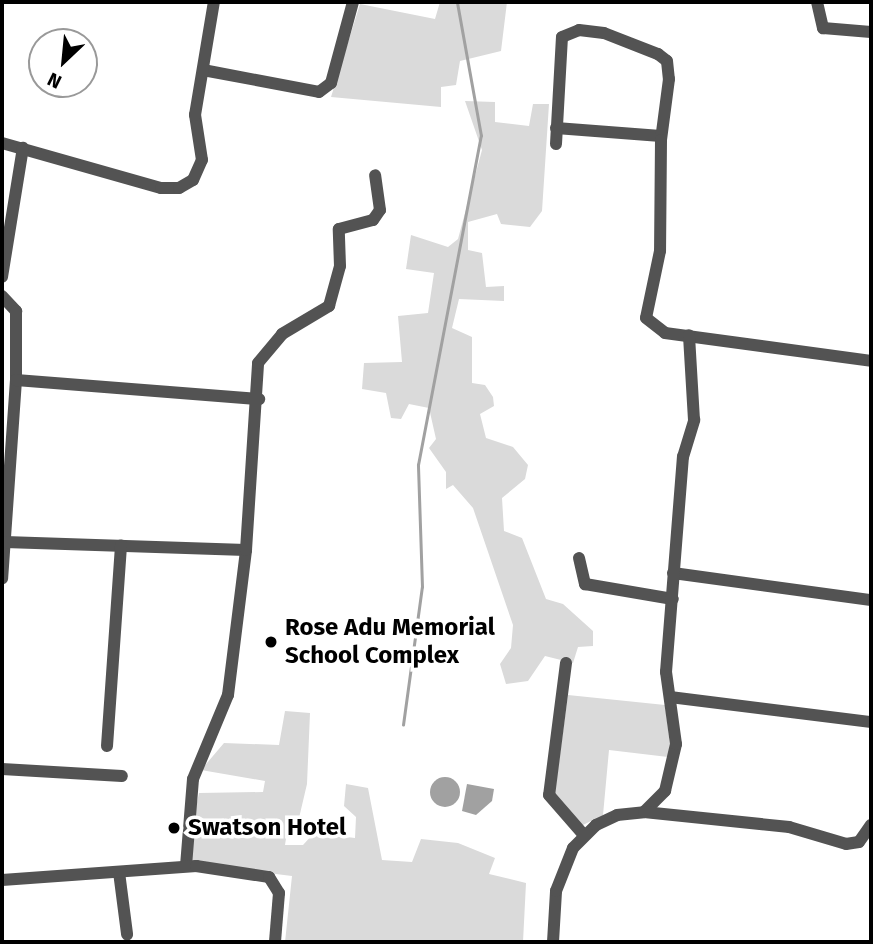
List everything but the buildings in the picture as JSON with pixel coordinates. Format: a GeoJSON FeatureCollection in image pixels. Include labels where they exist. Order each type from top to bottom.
{"type":"FeatureCollection","features":[{"type":"Feature","properties":{"kind":"street"},"geometry":{"type":"LineString","coordinates":[[2,143],[179,188],[193,180],[202,160],[195,116],[214,2]]}},
{"type":"Feature","properties":{"kind":"street"},"geometry":{"type":"LineString","coordinates":[[204,70],[319,92],[331,83],[353,2]]}},
{"type":"Feature","properties":{"kind":"street"},"geometry":{"type":"LineString","coordinates":[[817,2],[823,28],[871,32]]}},
{"type":"Feature","properties":{"kind":"street"},"geometry":{"type":"LineString","coordinates":[[556,144],[559,43],[569,32],[579,30],[604,33],[667,61],[661,136],[660,251],[646,318],[656,330],[871,361]]}},
{"type":"Feature","properties":{"kind":"street"},"geometry":{"type":"LineString","coordinates":[[556,128],[661,136]]}},
{"type":"Feature","properties":{"kind":"street"},"geometry":{"type":"LineString","coordinates":[[2,277],[23,148]]}},
{"type":"Feature","properties":{"kind":"street"},"geometry":{"type":"LineString","coordinates":[[186,866],[193,779],[228,695],[246,550],[262,354],[303,319],[322,313],[335,295],[340,229],[373,220],[380,210],[374,175]]}},
{"type":"Feature","properties":{"kind":"street"},"geometry":{"type":"LineString","coordinates":[[2,296],[16,311],[16,380],[2,579]]}},
{"type":"Feature","properties":{"kind":"street"},"geometry":{"type":"LineString","coordinates":[[644,812],[665,791],[676,744],[666,672],[683,457],[694,420],[689,335]]}},
{"type":"Feature","properties":{"kind":"street"},"geometry":{"type":"LineString","coordinates":[[16,380],[259,399]]}},
{"type":"Feature","properties":{"kind":"street"},"geometry":{"type":"LineString","coordinates":[[5,542],[246,550]]}},
{"type":"Feature","properties":{"kind":"street"},"geometry":{"type":"LineString","coordinates":[[107,746],[121,545]]}},
{"type":"Feature","properties":{"kind":"street"},"geometry":{"type":"LineString","coordinates":[[579,558],[585,584],[673,599]]}},
{"type":"Feature","properties":{"kind":"street"},"geometry":{"type":"LineString","coordinates":[[673,573],[871,600]]}},
{"type":"Feature","properties":{"kind":"street"},"geometry":{"type":"LineString","coordinates":[[566,663],[549,795],[583,834]]}},
{"type":"Feature","properties":{"kind":"street"},"geometry":{"type":"LineString","coordinates":[[670,697],[871,722]]}},
{"type":"Feature","properties":{"kind":"street"},"geometry":{"type":"LineString","coordinates":[[2,769],[122,776]]}},
{"type":"Feature","properties":{"kind":"street"},"geometry":{"type":"LineString","coordinates":[[553,942],[561,870],[583,834],[617,815],[644,812],[789,827],[846,844],[859,842],[871,828]]}},
{"type":"Feature","properties":{"kind":"street"},"geometry":{"type":"LineString","coordinates":[[2,880],[186,866],[269,877],[279,892],[275,942]]}},
{"type":"Feature","properties":{"kind":"street"},"geometry":{"type":"LineString","coordinates":[[119,872],[127,934]]}},
{"type":"Feature","properties":{"kind":"shaded area"},"geometry":{"type":"Polygon","coordinates":[[[440,2],[507,2],[501,51],[460,61],[456,85],[441,87],[441,107],[331,97],[360,4],[435,19],[440,2]]]}},
{"type":"Feature","properties":{"kind":"shaded area"},"geometry":{"type":"Polygon","coordinates":[[[465,101],[495,102],[495,122],[529,126],[533,104],[549,104],[542,211],[530,227],[501,224],[497,214],[468,222],[468,250],[482,253],[486,287],[504,286],[504,301],[459,299],[452,328],[472,337],[472,383],[485,385],[493,397],[494,406],[480,414],[486,438],[513,447],[528,465],[525,479],[502,498],[504,531],[522,538],[546,599],[563,604],[593,631],[593,646],[578,647],[573,663],[545,656],[528,681],[506,684],[500,664],[511,648],[513,625],[473,508],[453,485],[446,489],[446,472],[429,448],[436,439],[429,408],[409,404],[401,419],[391,418],[386,393],[362,389],[364,363],[402,362],[398,316],[428,313],[434,273],[406,269],[411,235],[448,247],[458,239],[482,150],[465,101]]]}},
{"type":"Feature","properties":{"kind":"shaded area"},"geometry":{"type":"Polygon","coordinates":[[[568,695],[665,705],[670,745],[668,757],[609,750],[603,815],[581,826],[554,798],[568,695]]]}},
{"type":"Feature","properties":{"kind":"shaded area"},"geometry":{"type":"Polygon","coordinates":[[[285,711],[310,713],[307,784],[299,818],[289,819],[285,845],[303,845],[314,833],[355,838],[356,817],[344,806],[346,784],[368,788],[382,860],[412,862],[421,839],[458,843],[495,858],[489,874],[526,883],[523,942],[285,942],[292,876],[189,863],[187,848],[199,793],[263,792],[265,781],[201,770],[224,743],[279,745],[285,711]]]}},
{"type":"Feature","properties":{"kind":"shaded area"},"geometry":{"type":"Polygon","coordinates":[[[445,777],[455,782],[460,792],[455,802],[445,807],[435,802],[430,792],[435,782],[445,777]]]}},
{"type":"Feature","properties":{"kind":"shaded area"},"geometry":{"type":"Polygon","coordinates":[[[467,784],[494,789],[492,801],[476,815],[462,811],[467,784]]]}},
{"type":"Feature","properties":{"kind":"waterway"},"geometry":{"type":"LineString","coordinates":[[403,725],[422,587],[418,465],[481,136],[457,2]]}},
{"type":"Feature","properties":{"kind":"place","name":"Rose Adu Memorial School Complex"},"geometry":{"type":"Point","coordinates":[271,642]}},
{"type":"Feature","properties":{"kind":"place","name":"Swatson Hotel"},"geometry":{"type":"Point","coordinates":[174,828]}}]}
